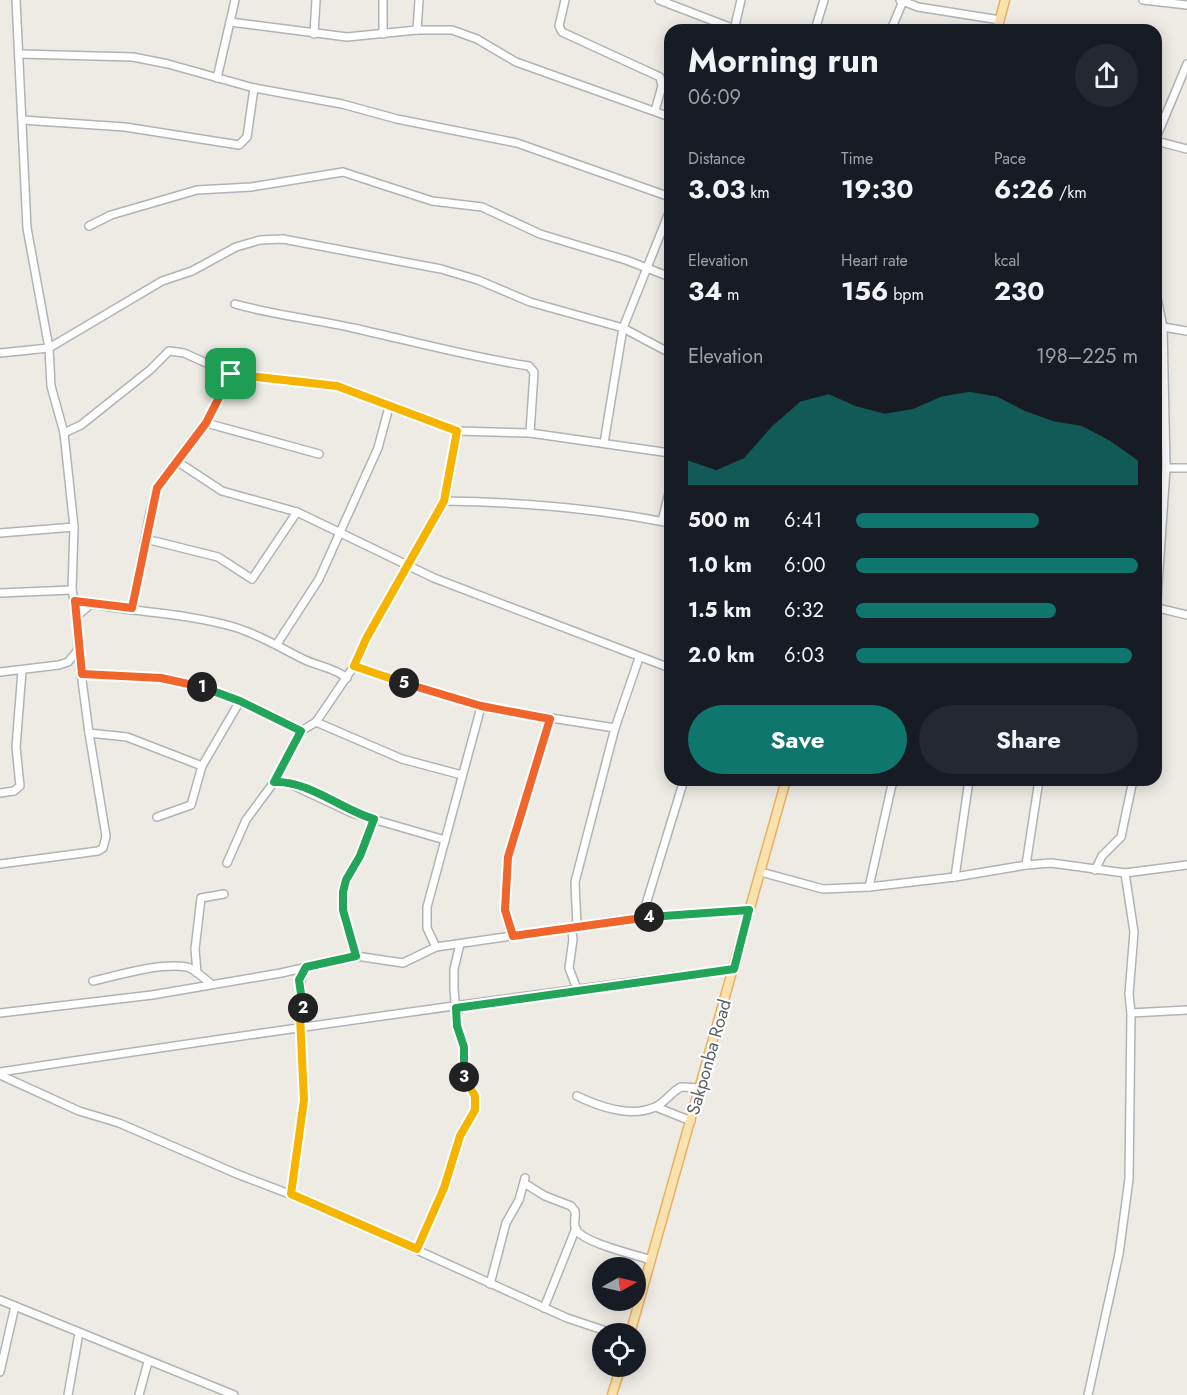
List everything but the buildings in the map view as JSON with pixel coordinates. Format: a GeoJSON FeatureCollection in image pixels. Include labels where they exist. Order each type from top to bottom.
{"type":"FeatureCollection","features":[{"type":"Feature","properties":{"kind":"main road"},"geometry":{"type":"LineString","coordinates":[[999,24],[1005,0]]}},
{"type":"Feature","properties":{"kind":"main road","name":"Sakponba Road"},"geometry":{"type":"LineString","coordinates":[[633,1323],[784,786]]}},
{"type":"Feature","properties":{"kind":"main road"},"geometry":{"type":"LineString","coordinates":[[612,1395],[618,1377]]}},
{"type":"Feature","properties":{"kind":"street"},"geometry":{"type":"LineString","coordinates":[[0,864],[79,855],[103,848],[106,836],[78,650],[77,616],[72,590],[74,527],[64,433],[51,386],[49,348],[27,228],[16,0]]}},
{"type":"Feature","properties":{"kind":"street"},"geometry":{"type":"LineString","coordinates":[[217,78],[234,0]]}},
{"type":"Feature","properties":{"kind":"street"},"geometry":{"type":"LineString","coordinates":[[314,34],[316,0]]}},
{"type":"Feature","properties":{"kind":"street"},"geometry":{"type":"LineString","coordinates":[[383,0],[383,34]]}},
{"type":"Feature","properties":{"kind":"street"},"geometry":{"type":"LineString","coordinates":[[417,30],[419,0]]}},
{"type":"Feature","properties":{"kind":"street"},"geometry":{"type":"LineString","coordinates":[[565,0],[559,26],[562,32],[660,77],[662,86],[655,111]]}},
{"type":"Feature","properties":{"kind":"street"},"geometry":{"type":"LineString","coordinates":[[659,0],[720,24]]}},
{"type":"Feature","properties":{"kind":"street"},"geometry":{"type":"LineString","coordinates":[[736,24],[741,0]]}},
{"type":"Feature","properties":{"kind":"street"},"geometry":{"type":"LineString","coordinates":[[817,24],[824,0]]}},
{"type":"Feature","properties":{"kind":"street"},"geometry":{"type":"LineString","coordinates":[[1143,0],[1187,5]]}},
{"type":"Feature","properties":{"kind":"street"},"geometry":{"type":"LineString","coordinates":[[893,24],[902,1],[918,7],[1000,20]]}},
{"type":"Feature","properties":{"kind":"street"},"geometry":{"type":"LineString","coordinates":[[230,22],[347,37],[417,30],[452,30],[477,39],[516,62],[664,115]]}},
{"type":"Feature","properties":{"kind":"street"},"geometry":{"type":"LineString","coordinates":[[20,54],[133,57],[254,88],[342,104],[397,119],[517,143],[664,195]]}},
{"type":"Feature","properties":{"kind":"street"},"geometry":{"type":"LineString","coordinates":[[1162,124],[1187,64]]}},
{"type":"Feature","properties":{"kind":"street"},"geometry":{"type":"LineString","coordinates":[[22,120],[125,127],[239,145],[247,137],[254,88]]}},
{"type":"Feature","properties":{"kind":"street"},"geometry":{"type":"LineString","coordinates":[[1162,141],[1187,149]]}},
{"type":"Feature","properties":{"kind":"street"},"geometry":{"type":"LineString","coordinates":[[89,226],[111,215],[197,190],[251,188],[342,172],[432,201],[482,207],[540,234],[664,275]]}},
{"type":"Feature","properties":{"kind":"street"},"geometry":{"type":"LineString","coordinates":[[604,443],[623,328],[649,269],[664,227]]}},
{"type":"Feature","properties":{"kind":"street"},"geometry":{"type":"LineString","coordinates":[[0,353],[49,348],[162,281],[192,271],[236,247],[260,240],[283,239],[441,269],[478,280],[530,302],[623,328],[664,350]]}},
{"type":"Feature","properties":{"kind":"street"},"geometry":{"type":"LineString","coordinates":[[235,304],[268,313],[352,328],[475,358],[529,366],[534,372],[530,433]]}},
{"type":"Feature","properties":{"kind":"street"},"geometry":{"type":"LineString","coordinates":[[1162,322],[1162,336]]}},
{"type":"Feature","properties":{"kind":"street"},"geometry":{"type":"LineString","coordinates":[[1163,327],[1187,331]]}},
{"type":"Feature","properties":{"kind":"street"},"geometry":{"type":"LineString","coordinates":[[64,433],[81,425],[150,370],[169,351],[184,353],[231,374],[337,386],[457,431],[530,433],[664,452]]}},
{"type":"Feature","properties":{"kind":"street"},"geometry":{"type":"LineString","coordinates":[[132,608],[157,488],[166,473],[178,462],[206,423],[231,374]]}},
{"type":"Feature","properties":{"kind":"street"},"geometry":{"type":"LineString","coordinates":[[277,644],[319,579],[378,448],[389,407]]}},
{"type":"Feature","properties":{"kind":"street"},"geometry":{"type":"LineString","coordinates":[[206,423],[319,454]]}},
{"type":"Feature","properties":{"kind":"street"},"geometry":{"type":"LineString","coordinates":[[227,863],[246,820],[274,782],[301,731],[316,722],[347,678],[444,501],[457,431]]}},
{"type":"Feature","properties":{"kind":"street"},"geometry":{"type":"LineString","coordinates":[[1162,443],[1166,468],[1162,512]]}},
{"type":"Feature","properties":{"kind":"street"},"geometry":{"type":"LineString","coordinates":[[178,462],[222,491],[297,513],[341,532],[407,566],[664,666]]}},
{"type":"Feature","properties":{"kind":"street"},"geometry":{"type":"LineString","coordinates":[[1166,468],[1187,468]]}},
{"type":"Feature","properties":{"kind":"street"},"geometry":{"type":"LineString","coordinates":[[444,501],[490,501],[600,510],[662,521],[664,513]]}},
{"type":"Feature","properties":{"kind":"street"},"geometry":{"type":"LineString","coordinates":[[146,539],[218,557],[252,579],[297,513]]}},
{"type":"Feature","properties":{"kind":"street"},"geometry":{"type":"LineString","coordinates":[[0,532],[74,527]]}},
{"type":"Feature","properties":{"kind":"street"},"geometry":{"type":"LineString","coordinates":[[0,593],[72,590]]}},
{"type":"Feature","properties":{"kind":"street"},"geometry":{"type":"LineString","coordinates":[[75,601],[179,614],[236,627],[277,644],[303,660],[339,672],[347,678]]}},
{"type":"Feature","properties":{"kind":"street"},"geometry":{"type":"LineString","coordinates":[[77,616],[91,604]]}},
{"type":"Feature","properties":{"kind":"street"},"geometry":{"type":"LineString","coordinates":[[1162,612],[1187,615]]}},
{"type":"Feature","properties":{"kind":"street"},"geometry":{"type":"LineString","coordinates":[[0,672],[22,671],[68,662],[78,650]]}},
{"type":"Feature","properties":{"kind":"street"},"geometry":{"type":"LineString","coordinates":[[577,989],[569,968],[574,927],[575,882],[615,728],[639,658]]}},
{"type":"Feature","properties":{"kind":"street"},"geometry":{"type":"LineString","coordinates":[[354,666],[481,706],[615,728]]}},
{"type":"Feature","properties":{"kind":"street"},"geometry":{"type":"LineString","coordinates":[[0,792],[14,792],[20,786],[16,747],[22,671]]}},
{"type":"Feature","properties":{"kind":"street"},"geometry":{"type":"LineString","coordinates":[[82,674],[161,678],[197,686],[240,701],[301,731]]}},
{"type":"Feature","properties":{"kind":"street"},"geometry":{"type":"LineString","coordinates":[[157,817],[191,805],[202,766],[240,701]]}},
{"type":"Feature","properties":{"kind":"street"},"geometry":{"type":"LineString","coordinates":[[436,947],[427,928],[427,907],[481,706]]}},
{"type":"Feature","properties":{"kind":"street"},"geometry":{"type":"LineString","coordinates":[[513,936],[505,910],[508,857],[550,719]]}},
{"type":"Feature","properties":{"kind":"street"},"geometry":{"type":"LineString","coordinates":[[316,722],[402,759],[462,775]]}},
{"type":"Feature","properties":{"kind":"street"},"geometry":{"type":"LineString","coordinates":[[89,733],[127,737],[202,766]]}},
{"type":"Feature","properties":{"kind":"street"},"geometry":{"type":"LineString","coordinates":[[274,782],[309,790],[352,813],[445,840]]}},
{"type":"Feature","properties":{"kind":"street"},"geometry":{"type":"LineString","coordinates":[[642,917],[682,786]]}},
{"type":"Feature","properties":{"kind":"street"},"geometry":{"type":"LineString","coordinates":[[868,887],[892,786]]}},
{"type":"Feature","properties":{"kind":"street"},"geometry":{"type":"LineString","coordinates":[[955,877],[968,786]]}},
{"type":"Feature","properties":{"kind":"street"},"geometry":{"type":"LineString","coordinates":[[1026,865],[1038,786]]}},
{"type":"Feature","properties":{"kind":"street"},"geometry":{"type":"LineString","coordinates":[[1095,870],[1102,856],[1121,837],[1132,786]]}},
{"type":"Feature","properties":{"kind":"street"},"geometry":{"type":"LineString","coordinates":[[356,956],[343,910],[343,892],[346,880],[360,856],[374,819]]}},
{"type":"Feature","properties":{"kind":"street"},"geometry":{"type":"LineString","coordinates":[[761,872],[812,888],[868,887],[1051,863],[1125,873],[1187,865]]}},
{"type":"Feature","properties":{"kind":"street"},"geometry":{"type":"LineString","coordinates":[[1088,1395],[1119,1254],[1128,1179],[1131,1013],[1129,994],[1134,932],[1125,873]]}},
{"type":"Feature","properties":{"kind":"street"},"geometry":{"type":"LineString","coordinates":[[196,973],[195,949],[201,898],[225,894]]}},
{"type":"Feature","properties":{"kind":"street"},"geometry":{"type":"LineString","coordinates":[[0,1013],[152,995],[356,956],[403,963],[436,947],[642,917],[749,910]]}},
{"type":"Feature","properties":{"kind":"street"},"geometry":{"type":"LineString","coordinates":[[417,1249],[444,1188],[460,1136],[475,1110],[475,1096],[463,1077],[464,1047],[457,1026],[454,969],[460,944]]}},
{"type":"Feature","properties":{"kind":"street"},"geometry":{"type":"LineString","coordinates":[[93,981],[132,972],[176,966],[189,967],[210,983]]}},
{"type":"Feature","properties":{"kind":"street"},"geometry":{"type":"LineString","coordinates":[[291,1194],[304,1100],[303,1029],[300,1016],[303,1007],[299,980],[306,967]]}},
{"type":"Feature","properties":{"kind":"street"},"geometry":{"type":"LineString","coordinates":[[0,1073],[303,1029],[386,1014],[456,1008],[577,989],[734,969]]}},
{"type":"Feature","properties":{"kind":"street"},"geometry":{"type":"LineString","coordinates":[[1131,1013],[1187,1010]]}},
{"type":"Feature","properties":{"kind":"street"},"geometry":{"type":"LineString","coordinates":[[0,1073],[42,1096],[79,1111],[119,1123],[291,1194],[544,1308],[592,1326]]}},
{"type":"Feature","properties":{"kind":"street"},"geometry":{"type":"LineString","coordinates":[[578,1096],[594,1104],[631,1111],[656,1107],[681,1087],[700,1088]]}},
{"type":"Feature","properties":{"kind":"street"},"geometry":{"type":"LineString","coordinates":[[656,1107],[691,1121]]}},
{"type":"Feature","properties":{"kind":"street"},"geometry":{"type":"LineString","coordinates":[[490,1284],[506,1223],[525,1181],[545,1196],[571,1206],[575,1211],[576,1228],[544,1308]]}},
{"type":"Feature","properties":{"kind":"street"},"geometry":{"type":"LineString","coordinates":[[576,1228],[600,1244],[651,1260]]}},
{"type":"Feature","properties":{"kind":"street"},"geometry":{"type":"LineString","coordinates":[[0,1300],[214,1391],[234,1395]]}},
{"type":"Feature","properties":{"kind":"street"},"geometry":{"type":"LineString","coordinates":[[0,1371],[15,1306]]}},
{"type":"Feature","properties":{"kind":"street"},"geometry":{"type":"LineString","coordinates":[[68,1395],[79,1333]]}},
{"type":"Feature","properties":{"kind":"street"},"geometry":{"type":"LineString","coordinates":[[139,1395],[148,1362]]}},
{"type":"Feature","properties":{"kind":"route"},"geometry":{"type":"LineString","coordinates":[[231,374],[264,380],[295,379],[337,386],[425,421],[457,431],[444,501],[366,639],[354,666],[481,706],[550,719],[508,857],[505,910],[513,936],[642,917],[749,910],[734,969],[621,983],[456,1008],[457,1026],[464,1047],[463,1077],[475,1096],[475,1110],[460,1136],[444,1188],[417,1249],[291,1194],[304,1100],[303,1029],[300,1016],[303,1007],[299,980],[306,967],[356,956],[343,910],[343,892],[346,880],[360,856],[374,819],[352,813],[309,790],[274,782],[301,731],[240,701],[197,686],[161,678],[82,674],[75,601],[132,608],[157,488],[166,473],[178,462],[206,423],[231,374]]}}]}
